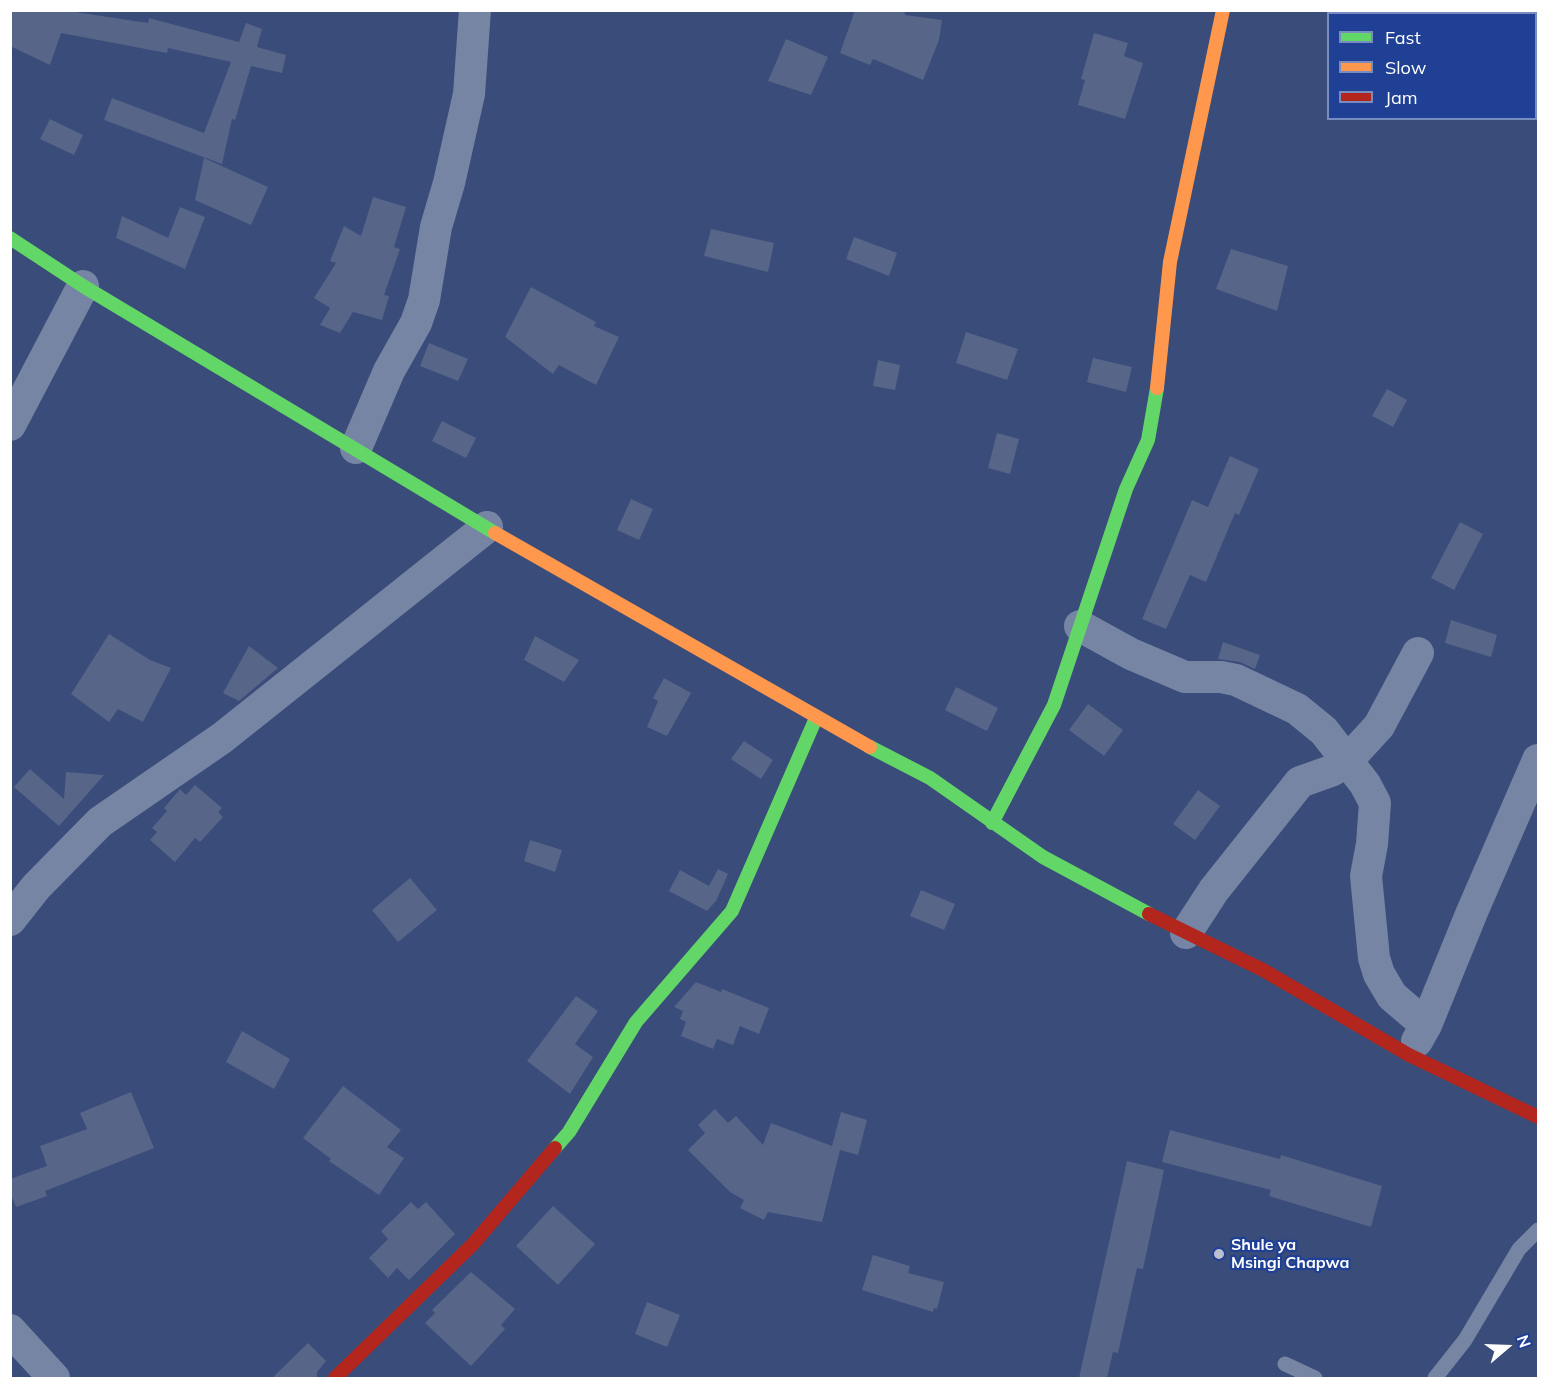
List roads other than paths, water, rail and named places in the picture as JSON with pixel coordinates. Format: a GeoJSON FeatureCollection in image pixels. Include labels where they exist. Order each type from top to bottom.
{"type":"FeatureCollection","features":[{"type":"Feature","properties":{"kind":"street"},"geometry":{"type":"LineString","coordinates":[[356,448],[389,371],[416,323],[424,300],[436,227],[449,183],[469,94],[475,10]]}},
{"type":"Feature","properties":{"kind":"street"},"geometry":{"type":"LineString","coordinates":[[992,823],[1054,705],[1126,489],[1148,440],[1155,410],[1170,262],[1223,10]]}},
{"type":"Feature","properties":{"kind":"street"},"geometry":{"type":"LineString","coordinates":[[10,238],[83,286],[487,527],[816,718],[930,778],[992,823],[1107,894],[1263,970],[1409,1055],[1539,1117]]}},
{"type":"Feature","properties":{"kind":"street"},"geometry":{"type":"LineString","coordinates":[[10,425],[83,286]]}},
{"type":"Feature","properties":{"kind":"street"},"geometry":{"type":"LineString","coordinates":[[10,920],[36,887],[100,822],[222,738],[487,527]]}},
{"type":"Feature","properties":{"kind":"street"},"geometry":{"type":"LineString","coordinates":[[1080,626],[1131,654],[1185,677],[1221,677],[1236,680],[1297,708],[1324,731],[1365,784],[1374,803],[1372,844],[1366,876],[1374,958],[1384,985],[1392,996],[1426,1025]]}},
{"type":"Feature","properties":{"kind":"street"},"geometry":{"type":"LineString","coordinates":[[1186,933],[1214,890],[1300,782],[1331,771],[1346,762],[1379,726],[1418,653]]}},
{"type":"Feature","properties":{"kind":"street"},"geometry":{"type":"LineString","coordinates":[[335,1378],[474,1244],[562,1141],[636,1022],[732,911],[816,718]]}},
{"type":"Feature","properties":{"kind":"street"},"geometry":{"type":"LineString","coordinates":[[1409,1055],[1426,1025],[1472,912],[1539,760]]}},
{"type":"Feature","properties":{"kind":"street"},"geometry":{"type":"LineString","coordinates":[[10,1330],[54,1378]]}},
{"type":"Feature","properties":{"kind":"lane"},"geometry":{"type":"LineString","coordinates":[[1435,1378],[1465,1340],[1519,1249],[1539,1230]]}},
{"type":"Feature","properties":{"kind":"lane"},"geometry":{"type":"LineString","coordinates":[[1285,1364],[1315,1378]]}},
{"type":"Feature","properties":{"kind":"place","name":"Shule ya Msingi Chapwa"},"geometry":{"type":"Point","coordinates":[1219,1254]}}]}
